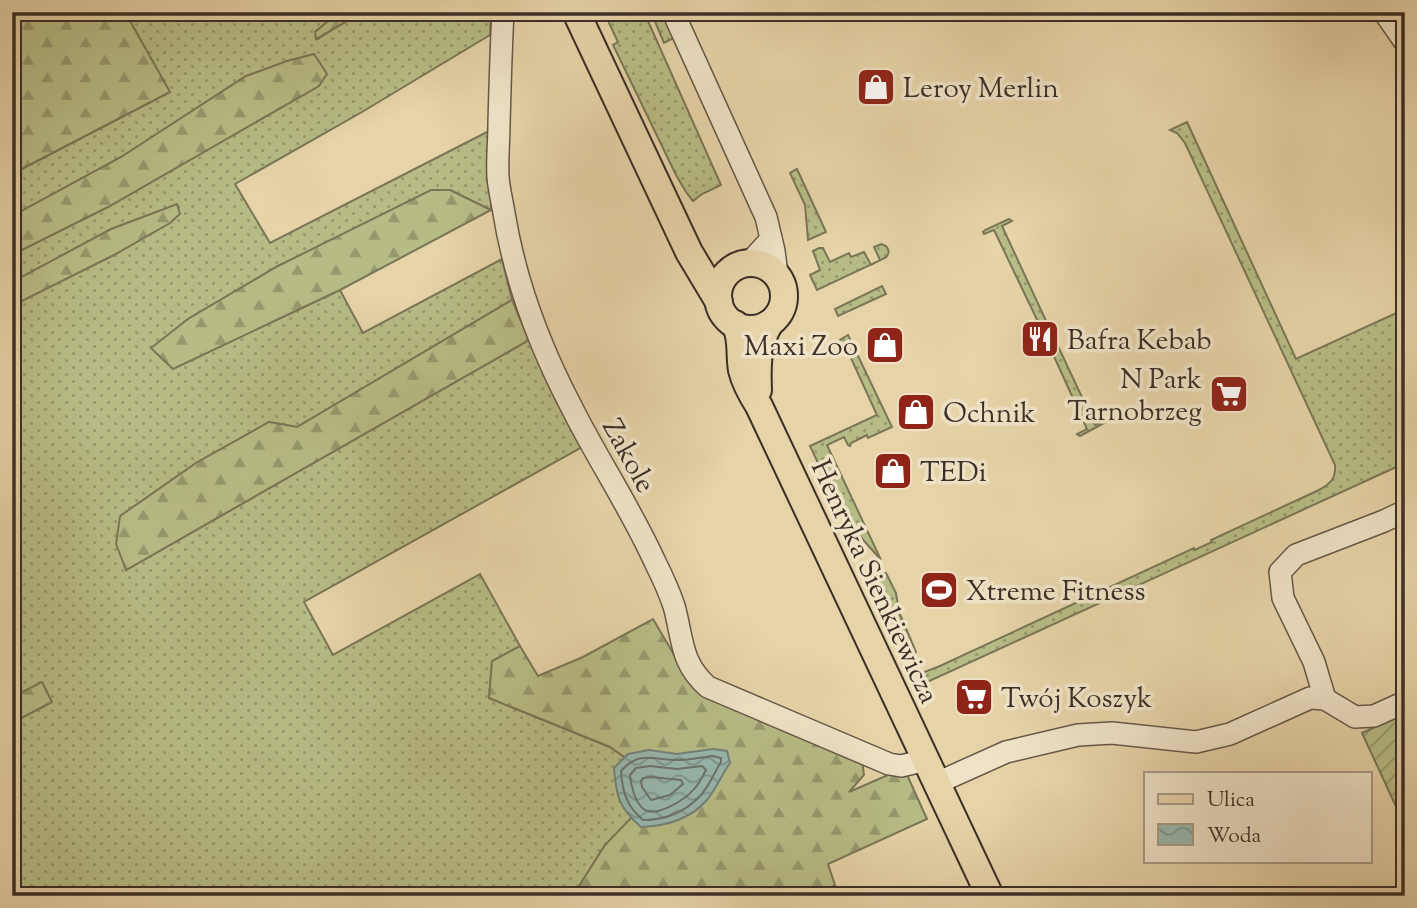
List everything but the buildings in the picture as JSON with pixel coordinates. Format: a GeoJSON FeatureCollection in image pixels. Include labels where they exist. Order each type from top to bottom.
{"type":"FeatureCollection","features":[{"type":"Feature","properties":{"kind":"main road"},"geometry":{"type":"LineString","coordinates":[[577,13],[689,252],[724,315],[741,327],[756,328],[770,323],[779,313],[784,300],[783,286],[777,274],[765,265],[717,269],[696,263]]}},
{"type":"Feature","properties":{"kind":"main road"},"geometry":{"type":"LineString","coordinates":[[719,302],[722,281],[740,266]]}},
{"type":"Feature","properties":{"kind":"main road","name":"Henryka Sienkiewicza"},"geometry":{"type":"LineString","coordinates":[[759,406],[760,348],[763,334],[770,323]]}},
{"type":"Feature","properties":{"kind":"main road","name":"Henryka Sienkiewicza"},"geometry":{"type":"LineString","coordinates":[[735,324],[745,380],[990,896]]}},
{"type":"Feature","properties":{"kind":"street","name":"Zakole"},"geometry":{"type":"LineString","coordinates":[[503,12],[498,178],[512,258],[523,294],[570,405],[645,539],[662,575],[674,606],[689,665],[696,677],[708,687],[889,764],[931,771]]}},
{"type":"Feature","properties":{"kind":"street"},"geometry":{"type":"LineString","coordinates":[[673,12],[766,217],[777,274]]}},
{"type":"Feature","properties":{"kind":"street"},"geometry":{"type":"LineString","coordinates":[[1384,12],[1405,42]]}},
{"type":"Feature","properties":{"kind":"street"},"geometry":{"type":"LineString","coordinates":[[740,266],[771,239]]}},
{"type":"Feature","properties":{"kind":"street"},"geometry":{"type":"LineString","coordinates":[[1325,699],[1314,662],[1283,598],[1280,572],[1296,555],[1405,511]]}},
{"type":"Feature","properties":{"kind":"street"},"geometry":{"type":"LineString","coordinates":[[931,771],[1078,735],[1112,733],[1196,742],[1230,734],[1310,698],[1325,699],[1354,717],[1374,716],[1405,702]]}},
{"type":"Feature","properties":{"kind":"green space"},"geometry":{"type":"Polygon","coordinates":[[[12,12],[125,12],[170,92],[12,174],[12,12]]]}},
{"type":"Feature","properties":{"kind":"green space"},"geometry":{"type":"Polygon","coordinates":[[[125,12],[339,12],[316,32],[317,39],[362,12],[491,12],[490,35],[235,184],[270,243],[491,130],[491,210],[450,190],[278,266],[188,319],[152,348],[173,368],[340,290],[363,333],[502,259],[512,300],[297,427],[269,422],[196,463],[121,516],[126,570],[529,340],[582,447],[304,602],[333,655],[480,574],[520,646],[492,662],[489,698],[610,747],[645,771],[657,798],[605,845],[576,896],[12,896],[12,174],[169,92],[125,12]]]}},
{"type":"Feature","properties":{"kind":"green space"},"geometry":{"type":"Polygon","coordinates":[[[339,12],[362,12],[316,39],[315,32],[339,12]]]}},
{"type":"Feature","properties":{"kind":"green space"},"geometry":{"type":"Polygon","coordinates":[[[604,12],[644,12],[721,185],[693,201],[676,175],[613,45],[618,42],[604,12]]]}},
{"type":"Feature","properties":{"kind":"green space"},"geometry":{"type":"Polygon","coordinates":[[[651,12],[662,12],[674,38],[664,43],[651,12]]]}},
{"type":"Feature","properties":{"kind":"green space"},"geometry":{"type":"Polygon","coordinates":[[[314,54],[327,74],[319,86],[108,207],[12,255],[12,216],[121,157],[246,76],[314,54]]]}},
{"type":"Feature","properties":{"kind":"green space"},"geometry":{"type":"Polygon","coordinates":[[[1187,122],[1296,359],[1405,309],[1405,463],[923,684],[919,674],[1212,542],[1211,540],[1319,490],[1333,477],[1335,465],[1185,143],[1177,133],[1170,130],[1187,122]]]}},
{"type":"Feature","properties":{"kind":"green space"},"geometry":{"type":"Polygon","coordinates":[[[797,169],[826,232],[808,240],[805,205],[790,173],[797,169]]]}},
{"type":"Feature","properties":{"kind":"green space"},"geometry":{"type":"Polygon","coordinates":[[[431,190],[450,190],[491,210],[340,290],[173,369],[151,348],[188,319],[278,266],[431,190]]]}},
{"type":"Feature","properties":{"kind":"green space"},"geometry":{"type":"Polygon","coordinates":[[[177,204],[180,214],[170,223],[114,255],[12,306],[12,282],[111,229],[177,204]]]}},
{"type":"Feature","properties":{"kind":"green space"},"geometry":{"type":"Polygon","coordinates":[[[1009,219],[1012,221],[1002,226],[1047,323],[1040,326],[994,230],[984,234],[983,232],[1009,219]]]}},
{"type":"Feature","properties":{"kind":"green space"},"geometry":{"type":"Polygon","coordinates":[[[881,244],[886,246],[887,255],[885,258],[876,262],[880,260],[874,247],[881,244]]]}},
{"type":"Feature","properties":{"kind":"green space"},"geometry":{"type":"Polygon","coordinates":[[[819,248],[823,248],[830,262],[849,253],[851,257],[864,252],[871,265],[817,290],[810,275],[820,270],[813,251],[819,248]]]}},
{"type":"Feature","properties":{"kind":"green space"},"geometry":{"type":"Polygon","coordinates":[[[882,286],[886,294],[838,316],[835,309],[882,286]]]}},
{"type":"Feature","properties":{"kind":"green space"},"geometry":{"type":"Polygon","coordinates":[[[512,300],[529,340],[126,570],[116,544],[120,516],[196,463],[269,422],[297,427],[512,300]]]}},
{"type":"Feature","properties":{"kind":"green space"},"geometry":{"type":"Polygon","coordinates":[[[1049,327],[1095,425],[1106,422],[1080,436],[1077,434],[1087,429],[1042,330],[1049,327]]]}},
{"type":"Feature","properties":{"kind":"green space"},"geometry":{"type":"Polygon","coordinates":[[[848,335],[892,427],[868,438],[867,435],[850,446],[844,437],[827,445],[881,560],[844,518],[810,446],[877,415],[845,345],[838,348],[840,340],[848,335]]]}},
{"type":"Feature","properties":{"kind":"green space"},"geometry":{"type":"Polygon","coordinates":[[[886,573],[896,593],[899,612],[916,652],[910,657],[873,579],[886,573]]]}},
{"type":"Feature","properties":{"kind":"green space"},"geometry":{"type":"Polygon","coordinates":[[[653,619],[690,682],[862,760],[864,775],[849,792],[904,768],[927,819],[828,864],[835,885],[816,896],[576,896],[605,845],[631,818],[645,772],[610,747],[489,698],[492,661],[520,646],[538,676],[583,657],[653,619]]]}},
{"type":"Feature","properties":{"kind":"green space"},"geometry":{"type":"Polygon","coordinates":[[[42,682],[52,702],[12,723],[12,697],[42,682]]]}},
{"type":"Feature","properties":{"kind":"green space"},"geometry":{"type":"Polygon","coordinates":[[[1405,713],[1405,826],[1362,733],[1405,713]]]}},
{"type":"Feature","properties":{"kind":"water"},"geometry":{"type":"Polygon","coordinates":[[[713,749],[727,751],[730,763],[709,797],[692,813],[668,823],[641,827],[623,807],[614,768],[628,754],[649,750],[677,754],[713,749]]]}},
{"type":"Feature","properties":{"kind":"place","name":"Leroy Merlin"},"geometry":{"type":"Point","coordinates":[876,87]}},
{"type":"Feature","properties":{"kind":"place","name":"Bafra Kebab"},"geometry":{"type":"Point","coordinates":[1040,339]}},
{"type":"Feature","properties":{"kind":"place","name":"Maxi Zoo"},"geometry":{"type":"Point","coordinates":[885,345]}},
{"type":"Feature","properties":{"kind":"place","name":"N Park Tarnobrzeg"},"geometry":{"type":"Point","coordinates":[1229,394]}},
{"type":"Feature","properties":{"kind":"place","name":"Ochnik"},"geometry":{"type":"Point","coordinates":[916,412]}},
{"type":"Feature","properties":{"kind":"place","name":"TEDi"},"geometry":{"type":"Point","coordinates":[893,471]}},
{"type":"Feature","properties":{"kind":"place","name":"Xtreme Fitness"},"geometry":{"type":"Point","coordinates":[939,590]}},
{"type":"Feature","properties":{"kind":"place","name":"Twój Koszyk"},"geometry":{"type":"Point","coordinates":[974,697]}}]}
